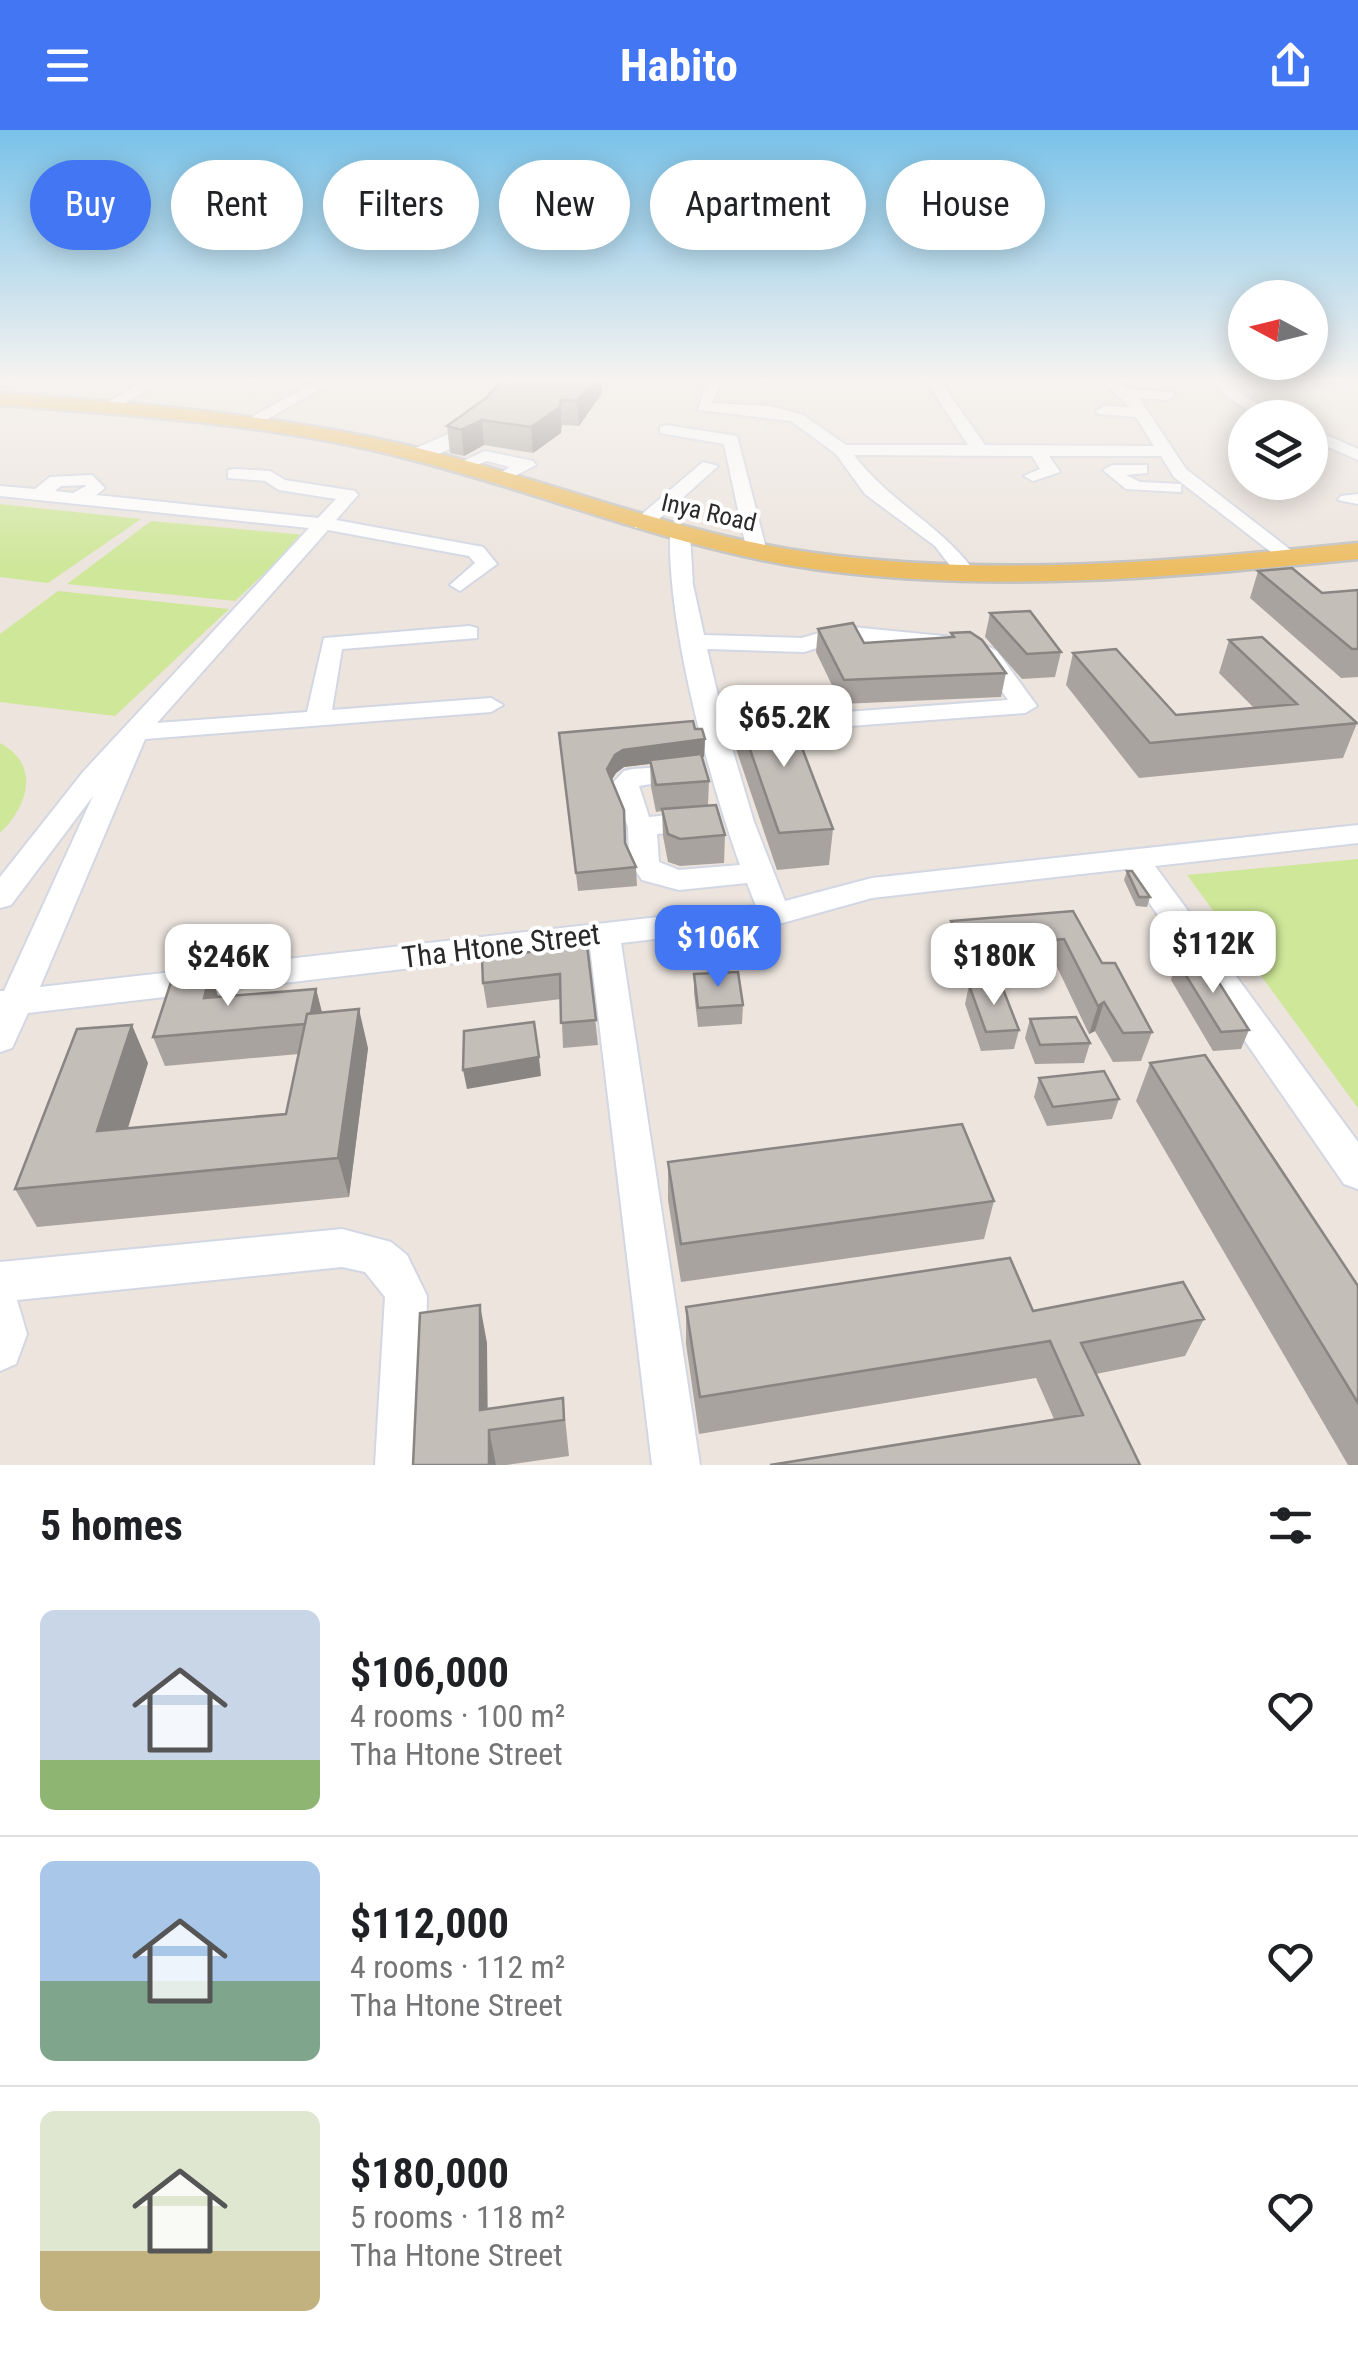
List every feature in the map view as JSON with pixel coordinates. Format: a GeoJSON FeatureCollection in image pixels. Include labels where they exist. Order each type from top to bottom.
{"type":"FeatureCollection","features":[{"type":"Feature","properties":{"kind":"main road","name":"Inya Road"},"geometry":{"type":"LineString","coordinates":[[361,443],[417,454],[680,534],[757,552],[870,568],[965,572],[1358,552]]}},
{"type":"Feature","properties":{"kind":"street"},"geometry":{"type":"LineString","coordinates":[[417,454],[441,443]]}},
{"type":"Feature","properties":{"kind":"street"},"geometry":{"type":"LineString","coordinates":[[732,443],[757,552]]}},
{"type":"Feature","properties":{"kind":"street"},"geometry":{"type":"LineString","coordinates":[[833,443],[842,450],[871,490],[942,542],[965,572]]}},
{"type":"Feature","properties":{"kind":"street"},"geometry":{"type":"LineString","coordinates":[[975,443],[980,450]]}},
{"type":"Feature","properties":{"kind":"street"},"geometry":{"type":"LineString","coordinates":[[1122,443],[1153,448],[1279,559]]}},
{"type":"Feature","properties":{"kind":"street"},"geometry":{"type":"LineString","coordinates":[[1156,443],[1112,470],[1120,482],[1135,487],[1175,488]]}},
{"type":"Feature","properties":{"kind":"street"},"geometry":{"type":"LineString","coordinates":[[1332,443],[1358,455]]}},
{"type":"Feature","properties":{"kind":"street"},"geometry":{"type":"LineString","coordinates":[[842,450],[1153,448]]}},
{"type":"Feature","properties":{"kind":"street"},"geometry":{"type":"LineString","coordinates":[[1153,448],[1175,488],[1279,559]]}},
{"type":"Feature","properties":{"kind":"street"},"geometry":{"type":"LineString","coordinates":[[1033,476],[1052,472],[1038,450]]}},
{"type":"Feature","properties":{"kind":"street"},"geometry":{"type":"LineString","coordinates":[[642,524],[709,466]]}},
{"type":"Feature","properties":{"kind":"street"},"geometry":{"type":"LineString","coordinates":[[0,898],[93,778],[349,495],[278,486],[270,476],[234,474]]}},
{"type":"Feature","properties":{"kind":"street"},"geometry":{"type":"LineString","coordinates":[[0,491],[325,524],[476,551],[487,564],[460,585]]}},
{"type":"Feature","properties":{"kind":"street"},"geometry":{"type":"LineString","coordinates":[[680,534],[681,601],[736,817],[774,914]]}},
{"type":"Feature","properties":{"kind":"street"},"geometry":{"type":"LineString","coordinates":[[318,718],[332,643],[468,633]]}},
{"type":"Feature","properties":{"kind":"street"},"geometry":{"type":"LineString","coordinates":[[693,642],[804,645],[842,633],[973,646],[989,656],[1026,706],[713,729]]}},
{"type":"Feature","properties":{"kind":"street"},"geometry":{"type":"LineString","coordinates":[[135,732],[491,705]]}},
{"type":"Feature","properties":{"kind":"street"},"geometry":{"type":"LineString","coordinates":[[0,1039],[9,1004],[135,732]]}},
{"type":"Feature","properties":{"kind":"street"},"geometry":{"type":"LineString","coordinates":[[724,766],[633,777],[625,785],[635,818],[642,826],[644,863],[652,876],[669,882],[756,872]]}},
{"type":"Feature","properties":{"kind":"street"},"geometry":{"type":"LineString","coordinates":[[642,826],[736,817]]}},
{"type":"Feature","properties":{"kind":"street","name":"Tha Htone Street"},"geometry":{"type":"LineString","coordinates":[[9,1004],[774,914],[872,888],[1132,856],[1358,834]]}},
{"type":"Feature","properties":{"kind":"street"},"geometry":{"type":"LineString","coordinates":[[1132,856],[1358,1172]]}},
{"type":"Feature","properties":{"kind":"street"},"geometry":{"type":"LineString","coordinates":[[604,934],[676,1465]]}},
{"type":"Feature","properties":{"kind":"street"},"geometry":{"type":"LineString","coordinates":[[0,1282],[342,1248],[376,1255],[392,1269],[406,1296],[399,1465]]}},
{"type":"Feature","properties":{"kind":"street"},"geometry":{"type":"LineString","coordinates":[[0,1311],[5,1334],[0,1349]]}},
{"type":"Feature","properties":{"kind":"green space"},"geometry":{"type":"Polygon","coordinates":[[[0,504],[141,519],[48,583],[0,577],[0,504]]]}},
{"type":"Feature","properties":{"kind":"green space"},"geometry":{"type":"Polygon","coordinates":[[[151,521],[305,535],[235,601],[67,584],[151,521]]]}},
{"type":"Feature","properties":{"kind":"green space"},"geometry":{"type":"Polygon","coordinates":[[[58,591],[229,609],[115,716],[0,702],[0,634],[58,591]]]}},
{"type":"Feature","properties":{"kind":"green space"},"geometry":{"type":"Polygon","coordinates":[[[0,743],[21,763],[26,786],[18,811],[0,833],[0,743]]]}},
{"type":"Feature","properties":{"kind":"green space"},"geometry":{"type":"Polygon","coordinates":[[[1358,859],[1358,1108],[1187,875],[1358,859]]]}},
{"type":"Feature","properties":{"kind":"building"},"geometry":{"type":"Polygon","coordinates":[[[1292,568],[1322,593],[1358,590],[1358,649],[1352,649],[1258,571],[1292,568]]]}},
{"type":"Feature","properties":{"kind":"building"},"geometry":{"type":"Polygon","coordinates":[[[1030,611],[1061,652],[1027,654],[990,613],[1030,611]]]}},
{"type":"Feature","properties":{"kind":"building"},"geometry":{"type":"Polygon","coordinates":[[[853,623],[864,643],[954,637],[951,633],[970,632],[982,640],[1006,673],[844,680],[818,629],[853,623]]]}},
{"type":"Feature","properties":{"kind":"building"},"geometry":{"type":"Polygon","coordinates":[[[1262,637],[1357,723],[1150,743],[1073,653],[1116,649],[1176,715],[1297,704],[1229,640],[1262,637]]]}},
{"type":"Feature","properties":{"kind":"building"},"geometry":{"type":"Polygon","coordinates":[[[786,706],[833,829],[779,833],[736,709],[786,706]]]}},
{"type":"Feature","properties":{"kind":"building"},"geometry":{"type":"Polygon","coordinates":[[[693,721],[695,729],[702,729],[705,739],[623,750],[607,769],[624,810],[625,843],[636,867],[576,873],[559,733],[693,721]]]}},
{"type":"Feature","properties":{"kind":"building"},"geometry":{"type":"Polygon","coordinates":[[[701,754],[709,781],[656,785],[650,760],[701,754]]]}},
{"type":"Feature","properties":{"kind":"building"},"geometry":{"type":"Polygon","coordinates":[[[716,805],[725,835],[680,839],[668,834],[662,809],[716,805]]]}},
{"type":"Feature","properties":{"kind":"building"},"geometry":{"type":"Polygon","coordinates":[[[1127,871],[1132,871],[1150,897],[1139,897],[1127,871]]]}},
{"type":"Feature","properties":{"kind":"building"},"geometry":{"type":"Polygon","coordinates":[[[1073,911],[1102,963],[1115,963],[1152,1032],[1123,1033],[1104,1002],[1098,1006],[1064,939],[963,948],[951,921],[1073,911]]]}},
{"type":"Feature","properties":{"kind":"building"},"geometry":{"type":"Polygon","coordinates":[[[587,945],[596,1020],[561,1023],[560,974],[483,983],[482,958],[587,945]]]}},
{"type":"Feature","properties":{"kind":"building"},"geometry":{"type":"Polygon","coordinates":[[[1204,959],[1249,1030],[1221,1032],[1177,961],[1204,959]]]}},
{"type":"Feature","properties":{"kind":"building"},"geometry":{"type":"Polygon","coordinates":[[[738,972],[743,1005],[698,1008],[694,974],[738,972]]]}},
{"type":"Feature","properties":{"kind":"building"},"geometry":{"type":"Polygon","coordinates":[[[210,973],[204,998],[316,989],[311,1013],[307,1014],[305,1024],[153,1037],[173,976],[210,973]]]}},
{"type":"Feature","properties":{"kind":"building"},"geometry":{"type":"Polygon","coordinates":[[[1001,984],[1019,1030],[986,1032],[969,985],[1001,984]]]}},
{"type":"Feature","properties":{"kind":"building"},"geometry":{"type":"Polygon","coordinates":[[[359,1009],[338,1158],[15,1189],[77,1029],[132,1025],[97,1131],[286,1114],[307,1014],[359,1009]]]}},
{"type":"Feature","properties":{"kind":"building"},"geometry":{"type":"Polygon","coordinates":[[[1076,1017],[1090,1043],[1040,1045],[1030,1019],[1076,1017]]]}},
{"type":"Feature","properties":{"kind":"building"},"geometry":{"type":"Polygon","coordinates":[[[534,1022],[539,1057],[463,1070],[464,1031],[534,1022]]]}},
{"type":"Feature","properties":{"kind":"building"},"geometry":{"type":"Polygon","coordinates":[[[1205,1055],[1358,1286],[1358,1403],[1150,1063],[1205,1055]]]}},
{"type":"Feature","properties":{"kind":"building"},"geometry":{"type":"Polygon","coordinates":[[[1104,1071],[1119,1099],[1053,1107],[1039,1078],[1104,1071]]]}},
{"type":"Feature","properties":{"kind":"building"},"geometry":{"type":"Polygon","coordinates":[[[962,1124],[994,1201],[681,1244],[668,1162],[962,1124]]]}},
{"type":"Feature","properties":{"kind":"building"},"geometry":{"type":"Polygon","coordinates":[[[1010,1258],[1033,1311],[1183,1282],[1204,1319],[1081,1343],[1140,1465],[770,1465],[1083,1415],[1050,1341],[700,1397],[686,1307],[1010,1258]]]}},
{"type":"Feature","properties":{"kind":"building"},"geometry":{"type":"Polygon","coordinates":[[[480,1305],[480,1410],[563,1398],[564,1420],[489,1430],[489,1465],[413,1465],[420,1313],[480,1305]]]}}]}
